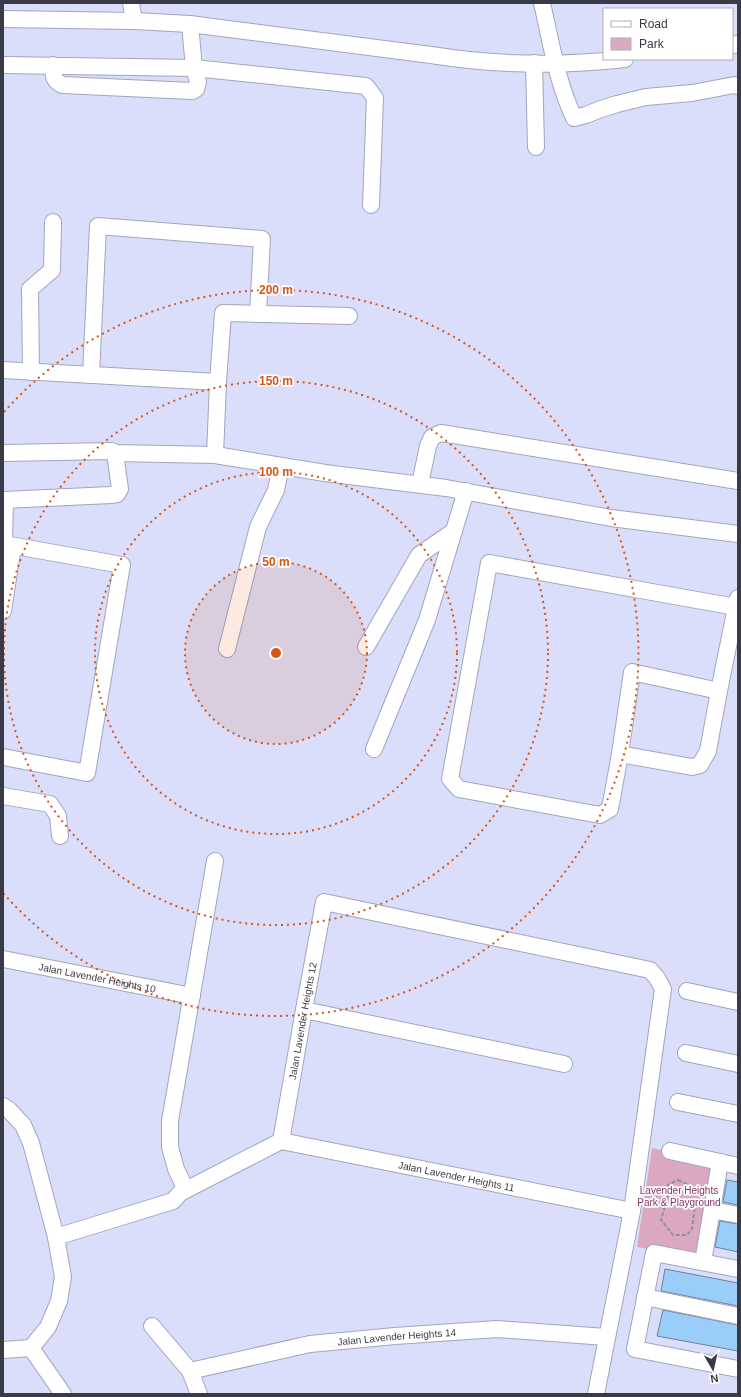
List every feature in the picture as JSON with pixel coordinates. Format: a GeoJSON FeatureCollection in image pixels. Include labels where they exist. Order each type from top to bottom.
{"type":"FeatureCollection","features":[{"type":"Feature","properties":{"kind":"street"},"geometry":{"type":"LineString","coordinates":[[131,3],[134,21]]}},
{"type":"Feature","properties":{"kind":"street"},"geometry":{"type":"LineString","coordinates":[[542,3],[555,62],[574,118],[586,115],[601,108],[646,98],[692,93],[734,85],[738,86]]}},
{"type":"Feature","properties":{"kind":"street"},"geometry":{"type":"LineString","coordinates":[[3,19],[134,21],[190,24],[461,60],[534,63],[594,62],[615,60]]}},
{"type":"Feature","properties":{"kind":"street"},"geometry":{"type":"LineString","coordinates":[[53,65],[54,77],[56,81],[62,85],[192,91],[196,89],[198,82],[194,68],[190,24]]}},
{"type":"Feature","properties":{"kind":"street"},"geometry":{"type":"LineString","coordinates":[[534,63],[536,147]]}},
{"type":"Feature","properties":{"kind":"street"},"geometry":{"type":"LineString","coordinates":[[3,65],[194,68],[366,86],[375,98],[371,205]]}},
{"type":"Feature","properties":{"kind":"street"},"geometry":{"type":"LineString","coordinates":[[31,372],[30,289],[52,270],[53,222]]}},
{"type":"Feature","properties":{"kind":"street"},"geometry":{"type":"LineString","coordinates":[[91,375],[98,226],[262,239],[258,314]]}},
{"type":"Feature","properties":{"kind":"street"},"geometry":{"type":"LineString","coordinates":[[215,455],[223,313],[349,316]]}},
{"type":"Feature","properties":{"kind":"street"},"geometry":{"type":"LineString","coordinates":[[3,370],[218,382]]}},
{"type":"Feature","properties":{"kind":"street"},"geometry":{"type":"LineString","coordinates":[[420,484],[428,446],[432,437],[441,433],[738,481]]}},
{"type":"Feature","properties":{"kind":"street"},"geometry":{"type":"LineString","coordinates":[[3,453],[112,451],[115,453],[215,455],[326,473],[466,491],[611,518],[738,534]]}},
{"type":"Feature","properties":{"kind":"street"},"geometry":{"type":"LineString","coordinates":[[3,757],[88,773],[122,565],[4,544],[4,500],[117,494],[120,489],[115,453]]}},
{"type":"Feature","properties":{"kind":"street"},"geometry":{"type":"LineString","coordinates":[[227,649],[258,527],[276,490],[281,466]]}},
{"type":"Feature","properties":{"kind":"street"},"geometry":{"type":"LineString","coordinates":[[374,749],[427,620],[466,491]]}},
{"type":"Feature","properties":{"kind":"street"},"geometry":{"type":"LineString","coordinates":[[366,647],[419,556],[454,531]]}},
{"type":"Feature","properties":{"kind":"street"},"geometry":{"type":"LineString","coordinates":[[3,611],[13,546]]}},
{"type":"Feature","properties":{"kind":"street"},"geometry":{"type":"LineString","coordinates":[[620,754],[692,767],[700,764],[708,751],[737,602],[489,563],[450,779],[459,788],[600,815],[610,809],[632,672],[719,691]]}},
{"type":"Feature","properties":{"kind":"street"},"geometry":{"type":"LineString","coordinates":[[3,796],[50,804],[58,816],[60,836]]}},
{"type":"Feature","properties":{"kind":"street"},"geometry":{"type":"LineString","coordinates":[[186,1190],[176,1169],[170,1147],[170,1121],[215,861]]}},
{"type":"Feature","properties":{"kind":"street","name":"Jalan Lavender Heights 12"},"geometry":{"type":"LineString","coordinates":[[281,1141],[324,902],[650,970],[657,978],[663,989],[632,1212]]}},
{"type":"Feature","properties":{"kind":"street","name":"Jalan Lavender Heights 10"},"geometry":{"type":"LineString","coordinates":[[3,959],[192,996]]}},
{"type":"Feature","properties":{"kind":"street"},"geometry":{"type":"LineString","coordinates":[[687,991],[738,1002]]}},
{"type":"Feature","properties":{"kind":"street"},"geometry":{"type":"LineString","coordinates":[[304,1010],[564,1064]]}},
{"type":"Feature","properties":{"kind":"street"},"geometry":{"type":"LineString","coordinates":[[686,1053],[738,1064]]}},
{"type":"Feature","properties":{"kind":"street"},"geometry":{"type":"LineString","coordinates":[[678,1102],[738,1114]]}},
{"type":"Feature","properties":{"kind":"street"},"geometry":{"type":"LineString","coordinates":[[3,1106],[9,1110],[23,1125],[31,1143],[56,1237],[63,1277],[59,1301],[48,1327],[31,1348],[3,1350]]}},
{"type":"Feature","properties":{"kind":"street"},"geometry":{"type":"LineString","coordinates":[[56,1237],[173,1201],[180,1193],[281,1141]]}},
{"type":"Feature","properties":{"kind":"street","name":"Jalan Lavender Heights 11"},"geometry":{"type":"LineString","coordinates":[[281,1141],[632,1212]]}},
{"type":"Feature","properties":{"kind":"street"},"geometry":{"type":"LineString","coordinates":[[670,1151],[738,1166]]}},
{"type":"Feature","properties":{"kind":"street"},"geometry":{"type":"LineString","coordinates":[[703,1262],[720,1162]]}},
{"type":"Feature","properties":{"kind":"street"},"geometry":{"type":"LineString","coordinates":[[712,1210],[738,1215]]}},
{"type":"Feature","properties":{"kind":"street"},"geometry":{"type":"LineString","coordinates":[[596,1394],[606,1337],[632,1212]]}},
{"type":"Feature","properties":{"kind":"street"},"geometry":{"type":"LineString","coordinates":[[738,1269],[654,1253],[635,1349],[738,1369]]}},
{"type":"Feature","properties":{"kind":"street"},"geometry":{"type":"LineString","coordinates":[[645,1297],[738,1316]]}},
{"type":"Feature","properties":{"kind":"street"},"geometry":{"type":"LineString","coordinates":[[152,1326],[190,1371],[199,1394]]}},
{"type":"Feature","properties":{"kind":"street","name":"Jalan Lavender Heights 14"},"geometry":{"type":"LineString","coordinates":[[190,1371],[310,1344],[395,1336],[497,1329],[606,1337]]}},
{"type":"Feature","properties":{"kind":"street"},"geometry":{"type":"LineString","coordinates":[[31,1348],[63,1394]]}},
{"type":"Feature","properties":{"kind":"path"},"geometry":{"type":"LineString","coordinates":[[678,1180],[696,1188],[700,1198],[695,1207],[692,1229],[687,1236],[673,1235],[662,1220],[668,1195],[668,1185],[678,1180]]}},
{"type":"Feature","properties":{"kind":"green space","name":"Lavender Heights Park & Playground"},"geometry":{"type":"Polygon","coordinates":[[[652,1148],[719,1163],[701,1259],[637,1247],[652,1148]]]}},
{"type":"Feature","properties":{"kind":"building"},"geometry":{"type":"Polygon","coordinates":[[[727,1180],[738,1182],[738,1205],[723,1202],[727,1180]]]}},
{"type":"Feature","properties":{"kind":"building"},"geometry":{"type":"Polygon","coordinates":[[[720,1221],[738,1224],[738,1252],[715,1247],[720,1221]]]}},
{"type":"Feature","properties":{"kind":"building"},"geometry":{"type":"Polygon","coordinates":[[[665,1269],[738,1283],[738,1306],[661,1291],[665,1269]]]}},
{"type":"Feature","properties":{"kind":"building"},"geometry":{"type":"Polygon","coordinates":[[[663,1310],[738,1325],[738,1351],[657,1336],[663,1310]]]}}]}
